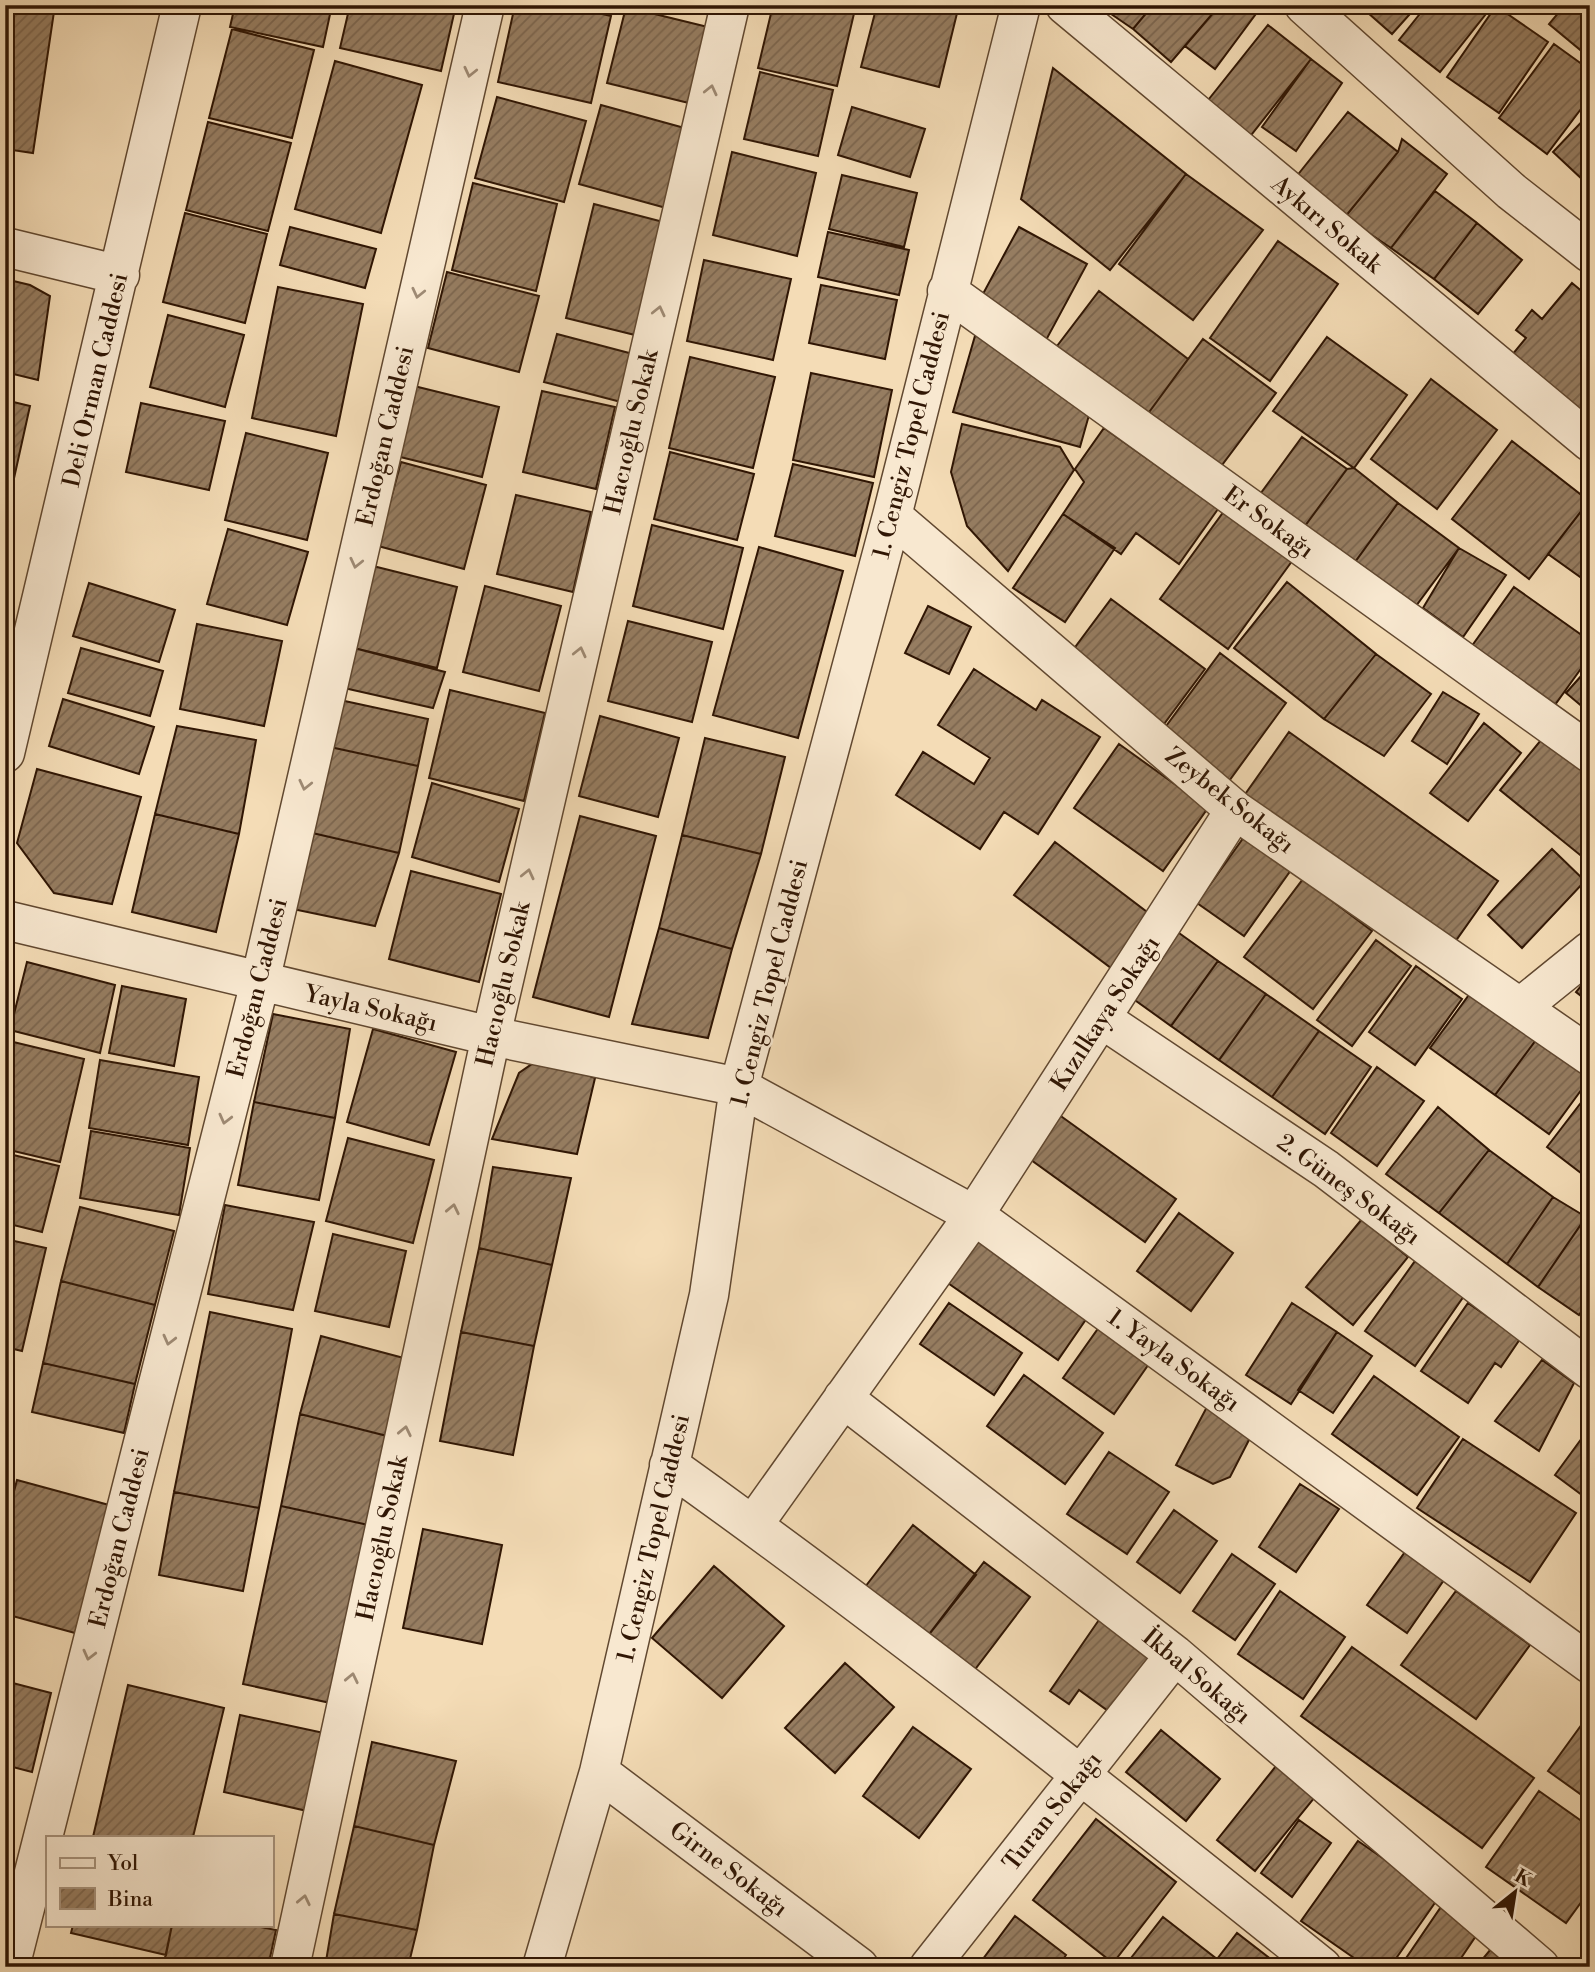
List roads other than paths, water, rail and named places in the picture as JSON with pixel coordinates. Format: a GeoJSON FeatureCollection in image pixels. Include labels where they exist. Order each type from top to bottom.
{"type":"FeatureCollection","features":[{"type":"Feature","properties":{"kind":"street","name":"Deli Orman Caddesi"},"geometry":{"type":"LineString","coordinates":[[5,753],[182,5]]}},
{"type":"Feature","properties":{"kind":"street","name":"Erdoğan Caddesi"},"geometry":{"type":"LineString","coordinates":[[10,1967],[260,982],[485,5]]}},
{"type":"Feature","properties":{"kind":"street","name":"Hacıoğlu Sokak"},"geometry":{"type":"LineString","coordinates":[[290,1967],[491,1036],[730,5]]}},
{"type":"Feature","properties":{"kind":"street","name":"1. Cengiz Topel Caddesi"},"geometry":{"type":"LineString","coordinates":[[542,1967],[599,1772],[709,1295],[739,1087],[892,516],[1020,5]]}},
{"type":"Feature","properties":{"kind":"street","name":"Aykırı Sokak"},"geometry":{"type":"LineString","coordinates":[[1065,5],[1590,442]]}},
{"type":"Feature","properties":{"kind":"street"},"geometry":{"type":"LineString","coordinates":[[1304,5],[1511,191],[1590,254]]}},
{"type":"Feature","properties":{"kind":"street"},"geometry":{"type":"LineString","coordinates":[[5,247],[120,275]]}},
{"type":"Feature","properties":{"kind":"street","name":"Er Sokağı"},"geometry":{"type":"LineString","coordinates":[[947,291],[1590,753]]}},
{"type":"Feature","properties":{"kind":"street","name":"Zeybek Sokağı"},"geometry":{"type":"LineString","coordinates":[[892,516],[1235,810],[1522,1006],[1590,1056]]}},
{"type":"Feature","properties":{"kind":"street","name":"Kızılkaya Sokağı"},"geometry":{"type":"LineString","coordinates":[[753,1525],[974,1215],[1235,810]]}},
{"type":"Feature","properties":{"kind":"street","name":"Yayla Sokağı"},"geometry":{"type":"LineString","coordinates":[[5,920],[491,1036],[739,1087]]}},
{"type":"Feature","properties":{"kind":"street"},"geometry":{"type":"LineString","coordinates":[[1522,1006],[1590,951]]}},
{"type":"Feature","properties":{"kind":"street","name":"2. Güneş Sokağı"},"geometry":{"type":"LineString","coordinates":[[1102,1019],[1326,1169],[1590,1370]]}},
{"type":"Feature","properties":{"kind":"street","name":"1. Yayla Sokağı"},"geometry":{"type":"LineString","coordinates":[[739,1087],[974,1215],[1590,1664]]}},
{"type":"Feature","properties":{"kind":"street","name":"İkbal Sokağı"},"geometry":{"type":"LineString","coordinates":[[843,1398],[1175,1655],[1540,1967]]}},
{"type":"Feature","properties":{"kind":"street"},"geometry":{"type":"LineString","coordinates":[[669,1465],[753,1525],[1081,1773],[1322,1967]]}},
{"type":"Feature","properties":{"kind":"street","name":"Turan Sokağı"},"geometry":{"type":"LineString","coordinates":[[929,1967],[1175,1655]]}},
{"type":"Feature","properties":{"kind":"street","name":"Girne Sokağı"},"geometry":{"type":"LineString","coordinates":[[599,1772],[859,1967]]}}]}
